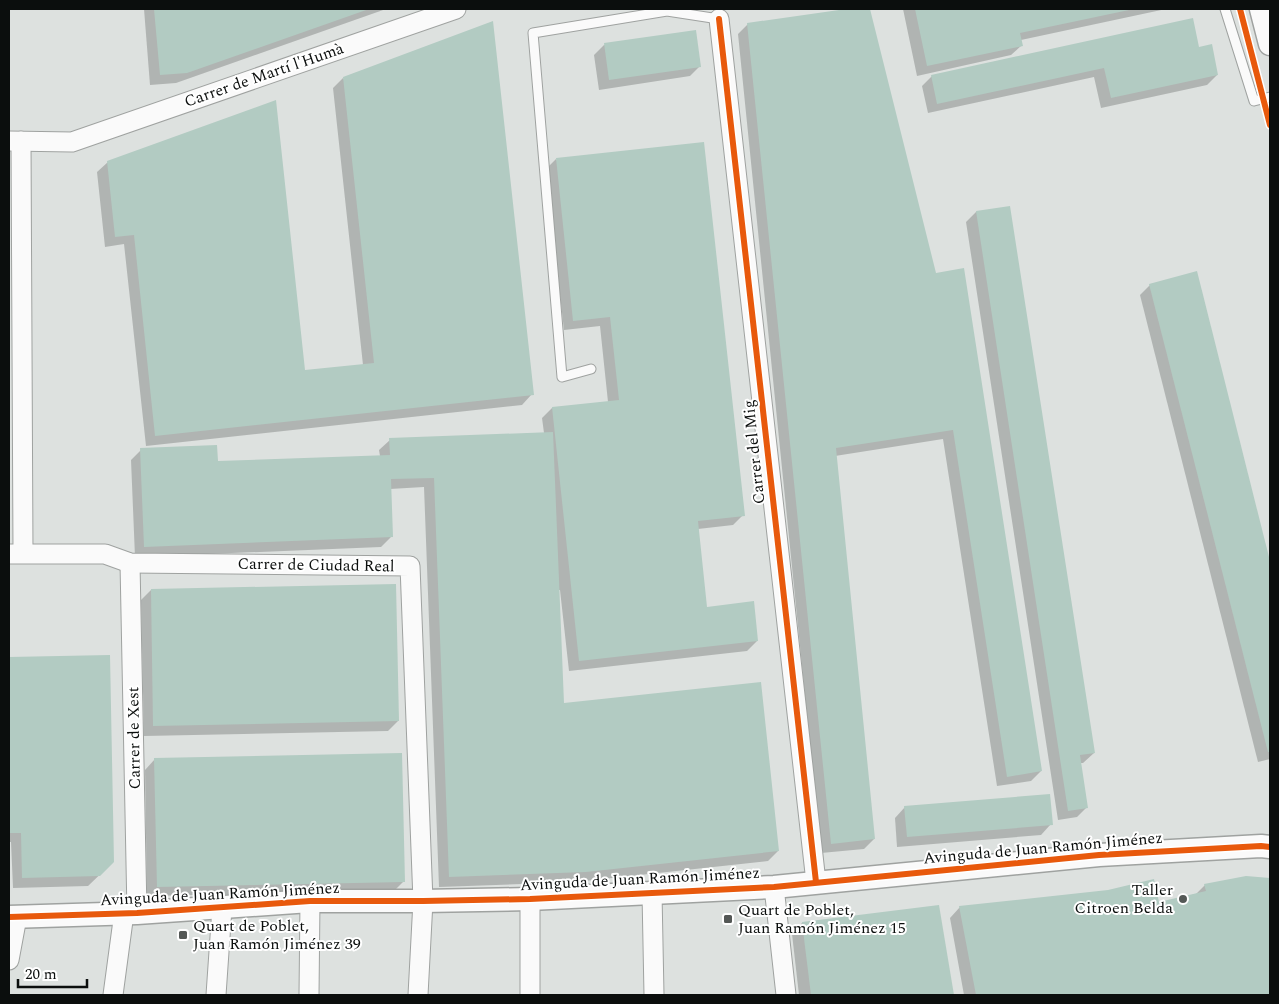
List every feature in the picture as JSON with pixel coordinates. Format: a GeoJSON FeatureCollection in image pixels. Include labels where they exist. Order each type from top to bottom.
{"type":"FeatureCollection","features":[{"type":"Feature","properties":{"kind":"street","name":"Carrer de Martí l'Humà"},"geometry":{"type":"LineString","coordinates":[[15,141],[72,142],[456,9]]}},
{"type":"Feature","properties":{"kind":"street"},"geometry":{"type":"LineString","coordinates":[[1261,9],[1270,44]]}},
{"type":"Feature","properties":{"kind":"street","name":"Carrer del Mig"},"geometry":{"type":"LineString","coordinates":[[720,20],[816,882]]}},
{"type":"Feature","properties":{"kind":"street"},"geometry":{"type":"LineString","coordinates":[[15,141],[16,554]]}},
{"type":"Feature","properties":{"kind":"street","name":"Carrer de Ciudad Real"},"geometry":{"type":"LineString","coordinates":[[16,554],[105,554],[130,563],[410,566],[423,901]]}},
{"type":"Feature","properties":{"kind":"street","name":"Carrer de Xest"},"geometry":{"type":"LineString","coordinates":[[112,995],[131,913],[130,563]]}},
{"type":"Feature","properties":{"kind":"street","name":"Avinguda de Juan Ramón Jiménez"},"geometry":{"type":"LineString","coordinates":[[13,917],[131,913],[310,902],[530,899],[774,887],[1098,856],[1270,847]]}},
{"type":"Feature","properties":{"kind":"street"},"geometry":{"type":"LineString","coordinates":[[774,887],[786,995]]}},
{"type":"Feature","properties":{"kind":"street"},"geometry":{"type":"LineString","coordinates":[[652,893],[654,995]]}},
{"type":"Feature","properties":{"kind":"street"},"geometry":{"type":"LineString","coordinates":[[530,899],[530,995]]}},
{"type":"Feature","properties":{"kind":"street"},"geometry":{"type":"LineString","coordinates":[[418,995],[423,901]]}},
{"type":"Feature","properties":{"kind":"street"},"geometry":{"type":"LineString","coordinates":[[309,995],[310,902]]}},
{"type":"Feature","properties":{"kind":"street"},"geometry":{"type":"LineString","coordinates":[[216,995],[222,908]]}},
{"type":"Feature","properties":{"kind":"street"},"geometry":{"type":"LineString","coordinates":[[9,960],[13,917]]}},
{"type":"Feature","properties":{"kind":"lane"},"geometry":{"type":"LineString","coordinates":[[1225,9],[1254,101],[1270,97]]}},
{"type":"Feature","properties":{"kind":"lane"},"geometry":{"type":"LineString","coordinates":[[591,369],[562,376],[533,34],[667,11],[720,20]]}},
{"type":"Feature","properties":{"kind":"building"},"geometry":{"type":"Polygon","coordinates":[[[154,9],[369,9],[187,73],[160,75],[154,9]]]}},
{"type":"Feature","properties":{"kind":"building"},"geometry":{"type":"Polygon","coordinates":[[[846,9],[870,9],[936,273],[964,268],[1042,771],[1007,777],[953,430],[836,448],[875,839],[831,844],[747,23],[846,9]]]}},
{"type":"Feature","properties":{"kind":"building"},"geometry":{"type":"Polygon","coordinates":[[[915,9],[1129,10],[1020,33],[1023,46],[927,66],[915,9]]]}},
{"type":"Feature","properties":{"kind":"building"},"geometry":{"type":"Polygon","coordinates":[[[1193,18],[1199,47],[1212,44],[1218,75],[1111,98],[1104,68],[937,104],[931,75],[1193,18]]]}},
{"type":"Feature","properties":{"kind":"building"},"geometry":{"type":"Polygon","coordinates":[[[493,21],[534,395],[155,436],[134,235],[115,237],[107,161],[276,100],[305,370],[374,363],[343,77],[493,21]]]}},
{"type":"Feature","properties":{"kind":"building"},"geometry":{"type":"Polygon","coordinates":[[[696,30],[701,67],[609,80],[604,43],[696,30]]]}},
{"type":"Feature","properties":{"kind":"building"},"geometry":{"type":"Polygon","coordinates":[[[704,142],[745,516],[698,521],[707,607],[754,601],[758,641],[579,661],[552,407],[619,400],[610,317],[573,321],[556,158],[704,142]]]}},
{"type":"Feature","properties":{"kind":"building"},"geometry":{"type":"Polygon","coordinates":[[[1010,206],[1095,753],[1080,755],[1088,808],[1068,811],[976,211],[1010,206]]]}},
{"type":"Feature","properties":{"kind":"building"},"geometry":{"type":"Polygon","coordinates":[[[1197,271],[1270,561],[1270,752],[1268,752],[1149,284],[1197,271]]]}},
{"type":"Feature","properties":{"kind":"building"},"geometry":{"type":"Polygon","coordinates":[[[553,432],[564,703],[761,682],[779,851],[586,872],[449,877],[434,478],[391,479],[393,537],[144,547],[140,448],[217,445],[218,461],[390,455],[389,438],[553,432]]]}},
{"type":"Feature","properties":{"kind":"building"},"geometry":{"type":"Polygon","coordinates":[[[396,584],[399,721],[153,726],[151,589],[396,584]]]}},
{"type":"Feature","properties":{"kind":"building"},"geometry":{"type":"Polygon","coordinates":[[[110,655],[114,862],[100,876],[22,878],[21,833],[9,833],[9,657],[110,655]]]}},
{"type":"Feature","properties":{"kind":"building"},"geometry":{"type":"Polygon","coordinates":[[[402,753],[405,882],[157,887],[154,758],[402,753]]]}},
{"type":"Feature","properties":{"kind":"building"},"geometry":{"type":"Polygon","coordinates":[[[1050,794],[1053,825],[907,837],[904,806],[1050,794]]]}},
{"type":"Feature","properties":{"kind":"building"},"geometry":{"type":"Polygon","coordinates":[[[1246,876],[1270,878],[1270,995],[976,995],[959,906],[1108,890],[1154,879],[1159,902],[1206,891],[1204,884],[1246,876]]]}},
{"type":"Feature","properties":{"kind":"building"},"geometry":{"type":"Polygon","coordinates":[[[939,905],[954,995],[811,995],[802,922],[939,905]]]}},
{"type":"Feature","properties":{"kind":"cycle path"},"geometry":{"type":"LineString","coordinates":[[1240,9],[1270,125]]}},
{"type":"Feature","properties":{"kind":"cycle path"},"geometry":{"type":"LineString","coordinates":[[719,19],[816,882]]}},
{"type":"Feature","properties":{"kind":"cycle path"},"geometry":{"type":"LineString","coordinates":[[9,917],[137,913],[310,901],[530,899],[774,887],[1099,855],[1270,847]]}},
{"type":"Feature","properties":{"kind":"place","name":"Taller Citroen Belda"},"geometry":{"type":"Point","coordinates":[1183,899]}},
{"type":"Feature","properties":{"kind":"place","name":"Quart de Poblet, Juan Ramón Jiménez 15"},"geometry":{"type":"Point","coordinates":[728,919]}},
{"type":"Feature","properties":{"kind":"place","name":"Quart de Poblet, Juan Ramón Jiménez 39"},"geometry":{"type":"Point","coordinates":[183,935]}}]}
